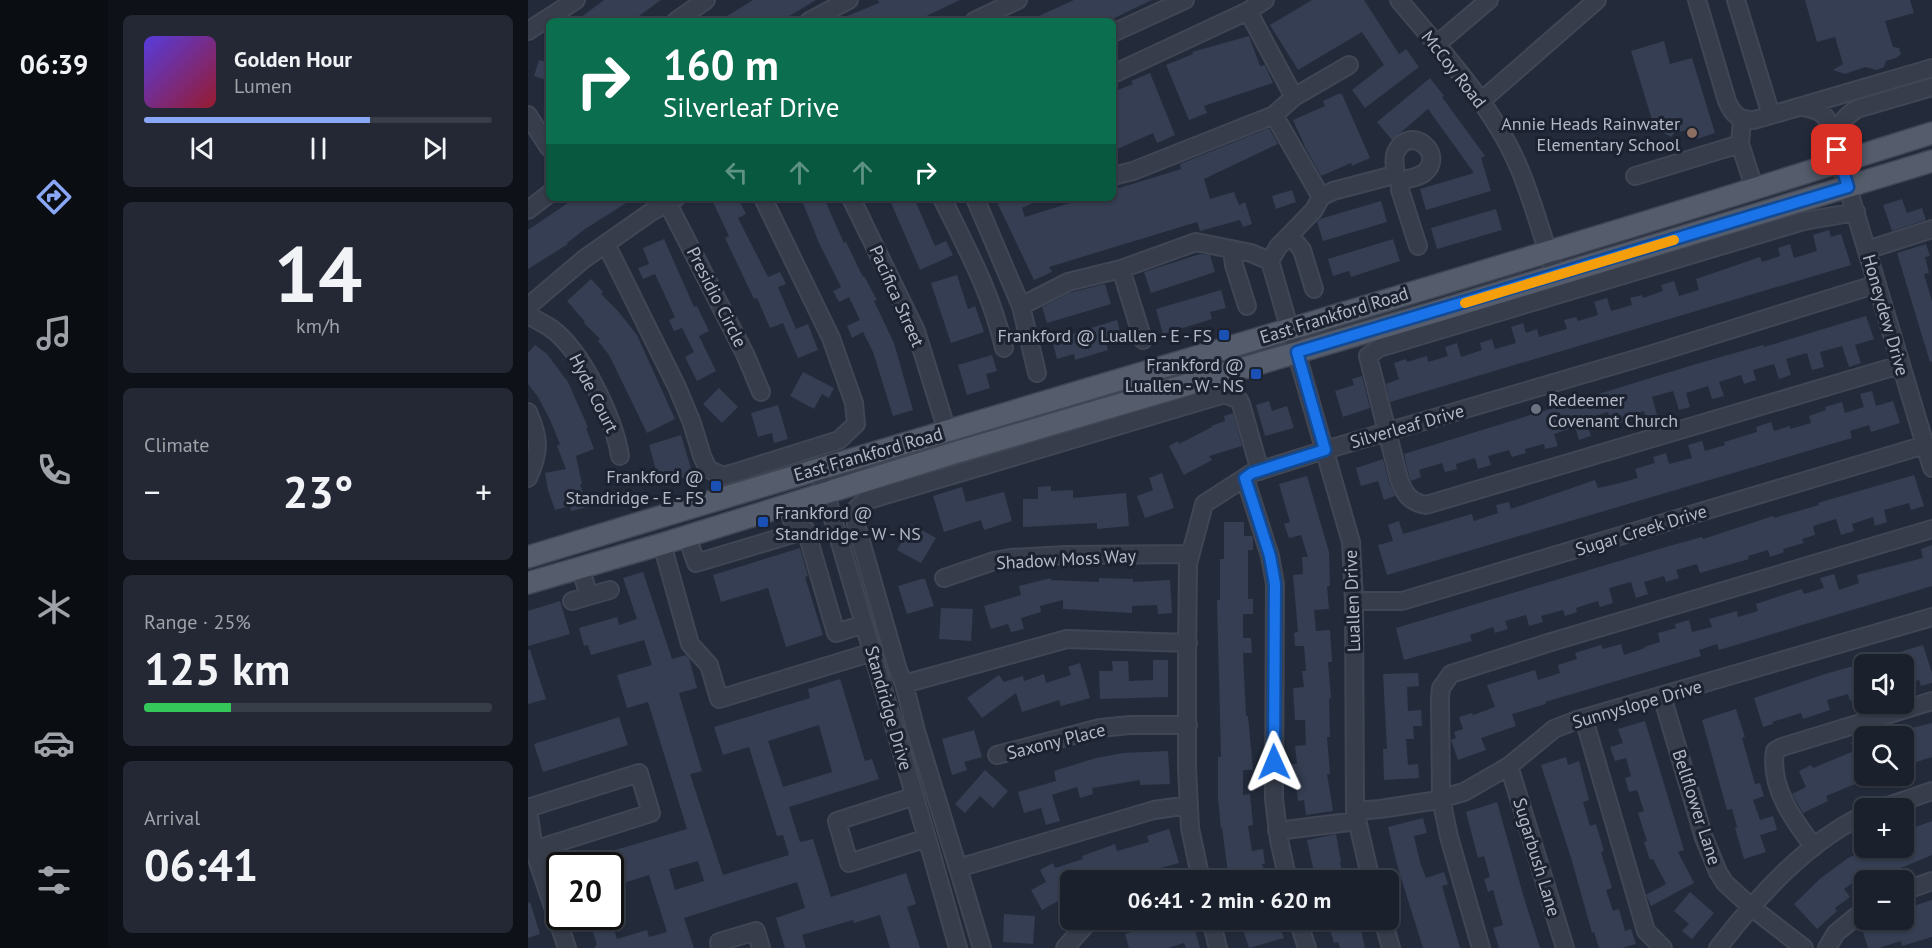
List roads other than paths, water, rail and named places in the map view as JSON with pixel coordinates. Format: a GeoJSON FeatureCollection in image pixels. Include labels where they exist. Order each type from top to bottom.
{"type":"FeatureCollection","features":[{"type":"Feature","properties":{"kind":"main road","name":"East Frankford Road"},"geometry":{"type":"LineString","coordinates":[[528,557],[818,468],[1547,252],[1932,133]]}},
{"type":"Feature","properties":{"kind":"main road","name":"East Frankford Road"},"geometry":{"type":"LineString","coordinates":[[528,583],[1932,161]]}},
{"type":"Feature","properties":{"kind":"street"},"geometry":{"type":"LineString","coordinates":[[548,18],[576,0]]}},
{"type":"Feature","properties":{"kind":"street"},"geometry":{"type":"LineString","coordinates":[[680,18],[706,0]]}},
{"type":"Feature","properties":{"kind":"street"},"geometry":{"type":"LineString","coordinates":[[815,18],[849,0]]}},
{"type":"Feature","properties":{"kind":"street"},"geometry":{"type":"LineString","coordinates":[[980,18],[1018,0]]}},
{"type":"Feature","properties":{"kind":"street"},"geometry":{"type":"LineString","coordinates":[[1116,32],[1185,0]]}},
{"type":"Feature","properties":{"kind":"street"},"geometry":{"type":"LineString","coordinates":[[1116,73],[1248,11],[1265,0]]}},
{"type":"Feature","properties":{"kind":"street","name":"McCoy Road"},"geometry":{"type":"LineString","coordinates":[[1399,0],[1480,102],[1516,161],[1556,275]]}},
{"type":"Feature","properties":{"kind":"street"},"geometry":{"type":"LineString","coordinates":[[1436,45],[1489,0]]}},
{"type":"Feature","properties":{"kind":"street"},"geometry":{"type":"LineString","coordinates":[[1480,102],[1597,0]]}},
{"type":"Feature","properties":{"kind":"street"},"geometry":{"type":"LineString","coordinates":[[1697,0],[1727,101],[1732,112],[1742,120],[1771,116],[1932,68]]}},
{"type":"Feature","properties":{"kind":"street"},"geometry":{"type":"LineString","coordinates":[[1739,1],[1771,116]]}},
{"type":"Feature","properties":{"kind":"street"},"geometry":{"type":"LineString","coordinates":[[1248,11],[1294,97]]}},
{"type":"Feature","properties":{"kind":"street"},"geometry":{"type":"LineString","coordinates":[[528,31],[546,19]]}},
{"type":"Feature","properties":{"kind":"street"},"geometry":{"type":"LineString","coordinates":[[1116,175],[1133,171],[1274,115],[1294,97],[1349,65]]}},
{"type":"Feature","properties":{"kind":"street"},"geometry":{"type":"LineString","coordinates":[[1833,138],[1840,123],[1848,114],[1857,109],[1932,87]]}},
{"type":"Feature","properties":{"kind":"street","name":"Honeydew Drive"},"geometry":{"type":"LineString","coordinates":[[1800,107],[1813,108],[1829,121],[1932,468]]}},
{"type":"Feature","properties":{"kind":"street"},"geometry":{"type":"LineString","coordinates":[[528,115],[546,143]]}},
{"type":"Feature","properties":{"kind":"street"},"geometry":{"type":"LineString","coordinates":[[1274,115],[1321,197]]}},
{"type":"Feature","properties":{"kind":"street"},"geometry":{"type":"LineString","coordinates":[[1742,120],[1740,144],[1754,188]]}},
{"type":"Feature","properties":{"kind":"street"},"geometry":{"type":"LineString","coordinates":[[1635,176],[1740,144]]}},
{"type":"Feature","properties":{"kind":"street"},"geometry":{"type":"LineString","coordinates":[[1021,306],[1068,282],[1121,269],[1196,242],[1251,253],[1270,261],[1278,246],[1314,210],[1321,197],[1333,191],[1397,178],[1418,246]]}},
{"type":"Feature","properties":{"kind":"street"},"geometry":{"type":"LineString","coordinates":[[528,210],[546,196]]}},
{"type":"Feature","properties":{"kind":"street"},"geometry":{"type":"LineString","coordinates":[[528,310],[531,304],[555,282],[668,201]]}},
{"type":"Feature","properties":{"kind":"street","name":"Presidio Circle"},"geometry":{"type":"LineString","coordinates":[[670,201],[745,354],[760,392]]}},
{"type":"Feature","properties":{"kind":"street"},"geometry":{"type":"LineString","coordinates":[[606,244],[677,387],[708,469],[723,476],[839,440],[856,424],[854,403],[831,338],[764,201]]}},
{"type":"Feature","properties":{"kind":"street","name":"Pacifica Street"},"geometry":{"type":"LineString","coordinates":[[852,201],[916,331],[947,431]]}},
{"type":"Feature","properties":{"kind":"street"},"geometry":{"type":"LineString","coordinates":[[943,201],[981,277],[999,323],[1004,348]]}},
{"type":"Feature","properties":{"kind":"street"},"geometry":{"type":"LineString","coordinates":[[976,201],[1021,306],[1036,373]]}},
{"type":"Feature","properties":{"kind":"street"},"geometry":{"type":"LineString","coordinates":[[1856,212],[1804,221],[1379,348],[1368,356],[1399,479],[1406,495],[1418,504],[1426,505],[1900,365]]}},
{"type":"Feature","properties":{"kind":"street"},"geometry":{"type":"LineString","coordinates":[[1867,250],[1932,229]]}},
{"type":"Feature","properties":{"kind":"street"},"geometry":{"type":"LineString","coordinates":[[1290,235],[1302,250],[1314,290]]}},
{"type":"Feature","properties":{"kind":"street"},"geometry":{"type":"LineString","coordinates":[[1232,249],[1234,265],[1247,306]]}},
{"type":"Feature","properties":{"kind":"street","name":"Luallen Drive"},"geometry":{"type":"LineString","coordinates":[[1270,261],[1351,542],[1354,601],[1356,816],[1369,870]]}},
{"type":"Feature","properties":{"kind":"street"},"geometry":{"type":"LineString","coordinates":[[1121,269],[1143,340]]}},
{"type":"Feature","properties":{"kind":"street","name":"Silverleaf Drive"},"geometry":{"type":"LineString","coordinates":[[1199,870],[1190,828],[1189,805],[1188,564],[1204,504],[1253,474],[1325,450],[1649,355],[1877,284]]}},
{"type":"Feature","properties":{"kind":"street","name":"Hyde Court"},"geometry":{"type":"LineString","coordinates":[[528,315],[553,330],[578,357],[612,423],[620,456]]}},
{"type":"Feature","properties":{"kind":"street"},"geometry":{"type":"LineString","coordinates":[[982,948],[856,524],[857,508],[865,501],[1216,395],[1225,394],[1239,400],[1241,404],[1275,584],[1274,799],[1277,831],[1286,870]]}},
{"type":"Feature","properties":{"kind":"street"},"geometry":{"type":"LineString","coordinates":[[528,412],[534,426],[538,450],[528,478]]}},
{"type":"Feature","properties":{"kind":"street","name":"Sugar Creek Drive"},"geometry":{"type":"LineString","coordinates":[[1354,601],[1402,601],[1925,445]]}},
{"type":"Feature","properties":{"kind":"street","name":"Standridge Drive"},"geometry":{"type":"LineString","coordinates":[[818,468],[958,948]]}},
{"type":"Feature","properties":{"kind":"street"},"geometry":{"type":"LineString","coordinates":[[787,504],[796,533]]}},
{"type":"Feature","properties":{"kind":"street"},"geometry":{"type":"LineString","coordinates":[[1481,948],[1449,837],[1441,799],[1440,698],[1441,688],[1451,674],[1932,529]]}},
{"type":"Feature","properties":{"kind":"street"},"geometry":{"type":"LineString","coordinates":[[687,536],[696,563],[806,530],[836,633],[864,624]]}},
{"type":"Feature","properties":{"kind":"street"},"geometry":{"type":"LineString","coordinates":[[662,544],[690,644],[709,665],[719,699],[873,652]]}},
{"type":"Feature","properties":{"kind":"street","name":"Shadow Moss Way"},"geometry":{"type":"LineString","coordinates":[[944,578],[1010,558],[1190,554]]}},
{"type":"Feature","properties":{"kind":"street"},"geometry":{"type":"LineString","coordinates":[[580,567],[588,596]]}},
{"type":"Feature","properties":{"kind":"street"},"geometry":{"type":"LineString","coordinates":[[821,582],[849,573]]}},
{"type":"Feature","properties":{"kind":"street"},"geometry":{"type":"LineString","coordinates":[[572,601],[610,590]]}},
{"type":"Feature","properties":{"kind":"street","name":"Sunnyslope Drive"},"geometry":{"type":"LineString","coordinates":[[1277,831],[1356,816],[1380,809],[1441,799],[1464,792],[1509,766],[1554,729],[1932,617]]}},
{"type":"Feature","properties":{"kind":"street"},"geometry":{"type":"LineString","coordinates":[[904,684],[1067,639],[1188,643]]}},
{"type":"Feature","properties":{"kind":"street","name":"Bellflower Lane"},"geometry":{"type":"LineString","coordinates":[[1662,696],[1704,838],[1718,872],[1725,883],[1751,907],[1804,948]]}},
{"type":"Feature","properties":{"kind":"street"},"geometry":{"type":"LineString","coordinates":[[1814,847],[1786,809],[1776,774],[1775,751],[1932,701]]}},
{"type":"Feature","properties":{"kind":"street"},"geometry":{"type":"LineString","coordinates":[[1584,719],[1646,931],[1663,948]]}},
{"type":"Feature","properties":{"kind":"street","name":"Saxony Place"},"geometry":{"type":"LineString","coordinates":[[997,755],[1100,728],[1130,725],[1188,726]]}},
{"type":"Feature","properties":{"kind":"street","name":"Sugarbush Lane"},"geometry":{"type":"LineString","coordinates":[[1509,766],[1564,948]]}},
{"type":"Feature","properties":{"kind":"street"},"geometry":{"type":"LineString","coordinates":[[534,850],[651,813],[639,773],[528,809],[534,850],[567,948]]}},
{"type":"Feature","properties":{"kind":"street"},"geometry":{"type":"LineString","coordinates":[[1911,798],[1932,791]]}},
{"type":"Feature","properties":{"kind":"street"},"geometry":{"type":"LineString","coordinates":[[915,796],[837,821],[849,863],[927,838]]}},
{"type":"Feature","properties":{"kind":"street"},"geometry":{"type":"LineString","coordinates":[[958,868],[1154,810],[1189,805]]}},
{"type":"Feature","properties":{"kind":"street"},"geometry":{"type":"LineString","coordinates":[[1718,948],[1771,885],[1814,847],[1854,820]]}},
{"type":"Feature","properties":{"kind":"street"},"geometry":{"type":"LineString","coordinates":[[1914,887],[1932,881]]}},
{"type":"Feature","properties":{"kind":"street"},"geometry":{"type":"LineString","coordinates":[[1827,948],[1836,933],[1854,918]]}},
{"type":"Feature","properties":{"kind":"street"},"geometry":{"type":"LineString","coordinates":[[1065,948],[1081,930]]}},
{"type":"Feature","properties":{"kind":"street"},"geometry":{"type":"LineString","coordinates":[[1214,930],[1218,948]]}},
{"type":"Feature","properties":{"kind":"street"},"geometry":{"type":"LineString","coordinates":[[1301,930],[1307,948]]}},
{"type":"Feature","properties":{"kind":"street"},"geometry":{"type":"LineString","coordinates":[[1386,930],[1391,948]]}},
{"type":"Feature","properties":{"kind":"street"},"geometry":{"type":"LineString","coordinates":[[720,948],[719,942],[756,931],[761,948]]}},
{"type":"Feature","properties":{"kind":"place","name":"Annie Heads Rainwater Elementary School"},"geometry":{"type":"Point","coordinates":[1692,133]}},
{"type":"Feature","properties":{"kind":"place","name":"Frankford @ Luallen - E - FS"},"geometry":{"type":"Point","coordinates":[1224,335]}},
{"type":"Feature","properties":{"kind":"place","name":"Frankford @ Luallen - W - NS"},"geometry":{"type":"Point","coordinates":[1256,374]}},
{"type":"Feature","properties":{"kind":"place","name":"Redeemer Covenant Church"},"geometry":{"type":"Point","coordinates":[1536,409]}},
{"type":"Feature","properties":{"kind":"place","name":"Frankford @ Standridge - E - FS"},"geometry":{"type":"Point","coordinates":[716,486]}},
{"type":"Feature","properties":{"kind":"place","name":"Frankford @ Standridge - W - NS"},"geometry":{"type":"Point","coordinates":[763,522]}}]}
